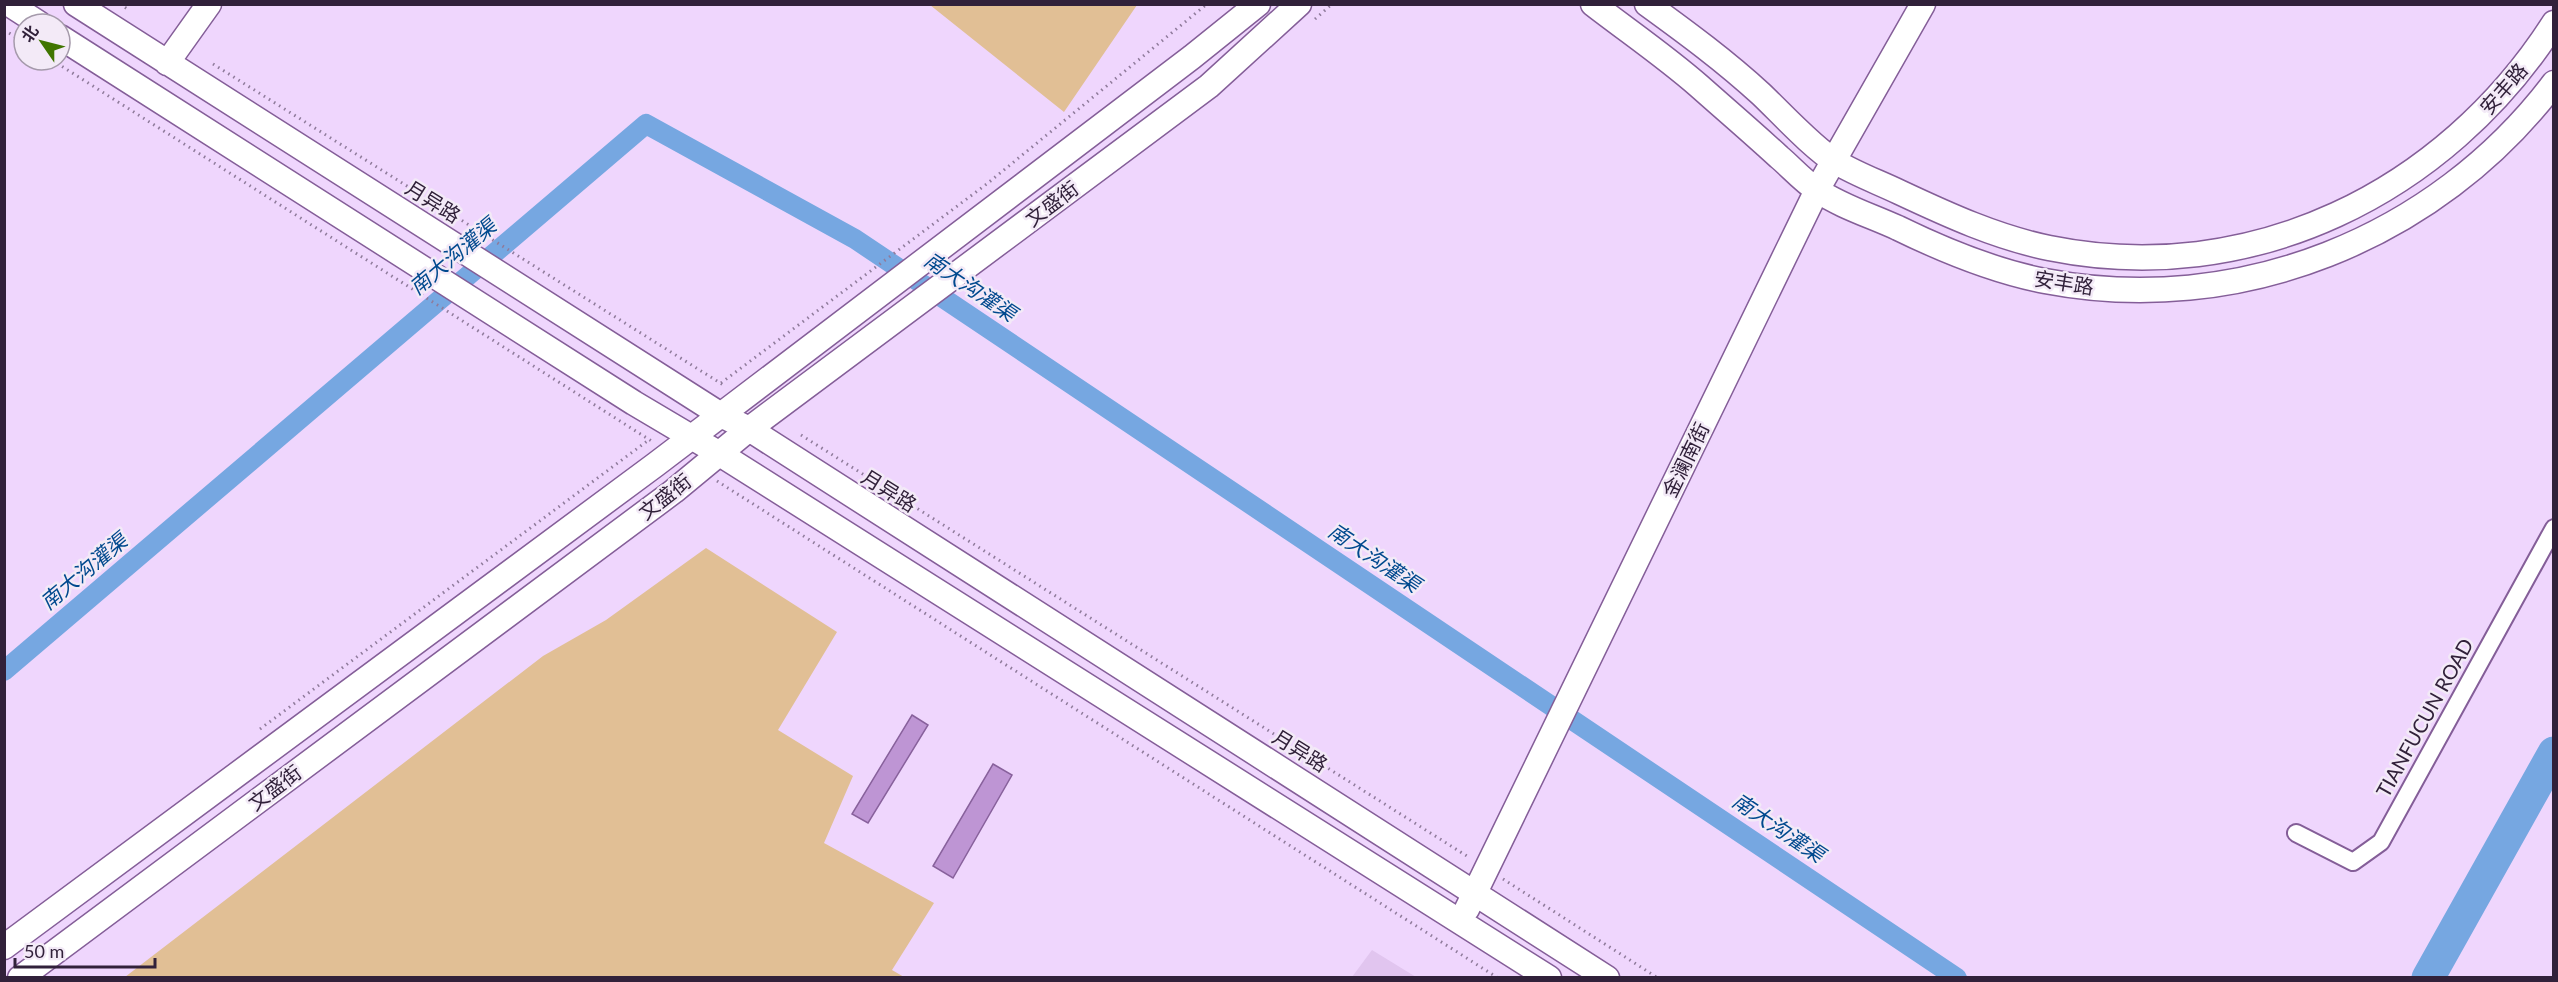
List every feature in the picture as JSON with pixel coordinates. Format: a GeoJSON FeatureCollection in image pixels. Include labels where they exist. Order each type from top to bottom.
{"type":"FeatureCollection","features":[{"type":"Feature","properties":{"kind":"main road","name":"月异路"},"geometry":{"type":"LineString","coordinates":[[76,4],[721,415],[749,429],[1606,978]]}},
{"type":"Feature","properties":{"kind":"main road"},"geometry":{"type":"LineString","coordinates":[[167,63],[209,4]]}},
{"type":"Feature","properties":{"kind":"main road","name":"文盛街"},"geometry":{"type":"LineString","coordinates":[[4,947],[721,415],[1258,4]]}},
{"type":"Feature","properties":{"kind":"main road","name":"文盛街"},"geometry":{"type":"LineString","coordinates":[[20,978],[1209,86],[1299,4]]}},
{"type":"Feature","properties":{"kind":"main road","name":"安丰路"},"geometry":{"type":"LineString","coordinates":[[1593,4],[1693,80],[1817,190],[1943,250],[2021,276],[2114,290],[2172,289],[2222,284],[2295,267],[2365,239],[2399,221],[2453,184],[2490,154],[2517,128],[2553,83]]}},
{"type":"Feature","properties":{"kind":"main road","name":"安丰路"},"geometry":{"type":"LineString","coordinates":[[1647,4],[1716,54],[1834,161],[1956,219],[2018,240],[2083,253],[2116,256],[2170,256],[2216,251],[2274,238],[2318,223],[2371,198],[2412,174],[2440,153],[2492,105],[2515,78],[2553,23]]}},
{"type":"Feature","properties":{"kind":"main road","name":"金澜南街"},"geometry":{"type":"LineString","coordinates":[[1460,921],[1488,869],[1817,190],[1923,4]]}},
{"type":"Feature","properties":{"kind":"main road"},"geometry":{"type":"LineString","coordinates":[[72,45],[547,347],[1549,978]]}},
{"type":"Feature","properties":{"kind":"street","name":"TIANFUCUN ROAD"},"geometry":{"type":"LineString","coordinates":[[2296,833],[2353,862],[2381,842],[2553,528]]}},
{"type":"Feature","properties":{"kind":"path"},"geometry":{"type":"LineString","coordinates":[[120,4],[137,16]]}},
{"type":"Feature","properties":{"kind":"path"},"geometry":{"type":"LineString","coordinates":[[699,401],[973,194],[1207,4]]}},
{"type":"Feature","properties":{"kind":"path","name":"月异路"},"geometry":{"type":"LineString","coordinates":[[211,62],[743,398]]}},
{"type":"Feature","properties":{"kind":"path"},"geometry":{"type":"LineString","coordinates":[[71,72],[670,453]]}},
{"type":"Feature","properties":{"kind":"path","name":"月异路"},"geometry":{"type":"LineString","coordinates":[[769,414],[1658,978]]}},
{"type":"Feature","properties":{"kind":"path"},"geometry":{"type":"LineString","coordinates":[[251,736],[669,424]]}},
{"type":"Feature","properties":{"kind":"path"},"geometry":{"type":"LineString","coordinates":[[700,470],[1498,978]]}},
{"type":"Feature","properties":{"kind":"shaded area"},"geometry":{"type":"Polygon","coordinates":[[[930,5],[1137,5],[1064,112],[930,5]]]}},
{"type":"Feature","properties":{"kind":"shaded area"},"geometry":{"type":"Polygon","coordinates":[[[706,548],[837,632],[778,730],[853,776],[824,843],[934,903],[892,970],[904,977],[125,977],[543,656],[606,620],[706,548]]]}},
{"type":"Feature","properties":{"kind":"shaded area"},"geometry":{"type":"Polygon","coordinates":[[[1372,950],[1416,977],[1352,977],[1372,950]]]}},
{"type":"Feature","properties":{"kind":"building"},"geometry":{"type":"Polygon","coordinates":[[[912,715],[928,725],[868,823],[852,814],[912,715]]]}},
{"type":"Feature","properties":{"kind":"building"},"geometry":{"type":"Polygon","coordinates":[[[993,764],[1012,775],[953,878],[933,866],[993,764]]]}},
{"type":"Feature","properties":{"kind":"waterway","name":"南大沟灌渠"},"geometry":{"type":"LineString","coordinates":[[4,671],[646,124],[855,239],[1957,978]]}},
{"type":"Feature","properties":{"kind":"waterway"},"geometry":{"type":"LineString","coordinates":[[2428,978],[2554,753]]}}]}
